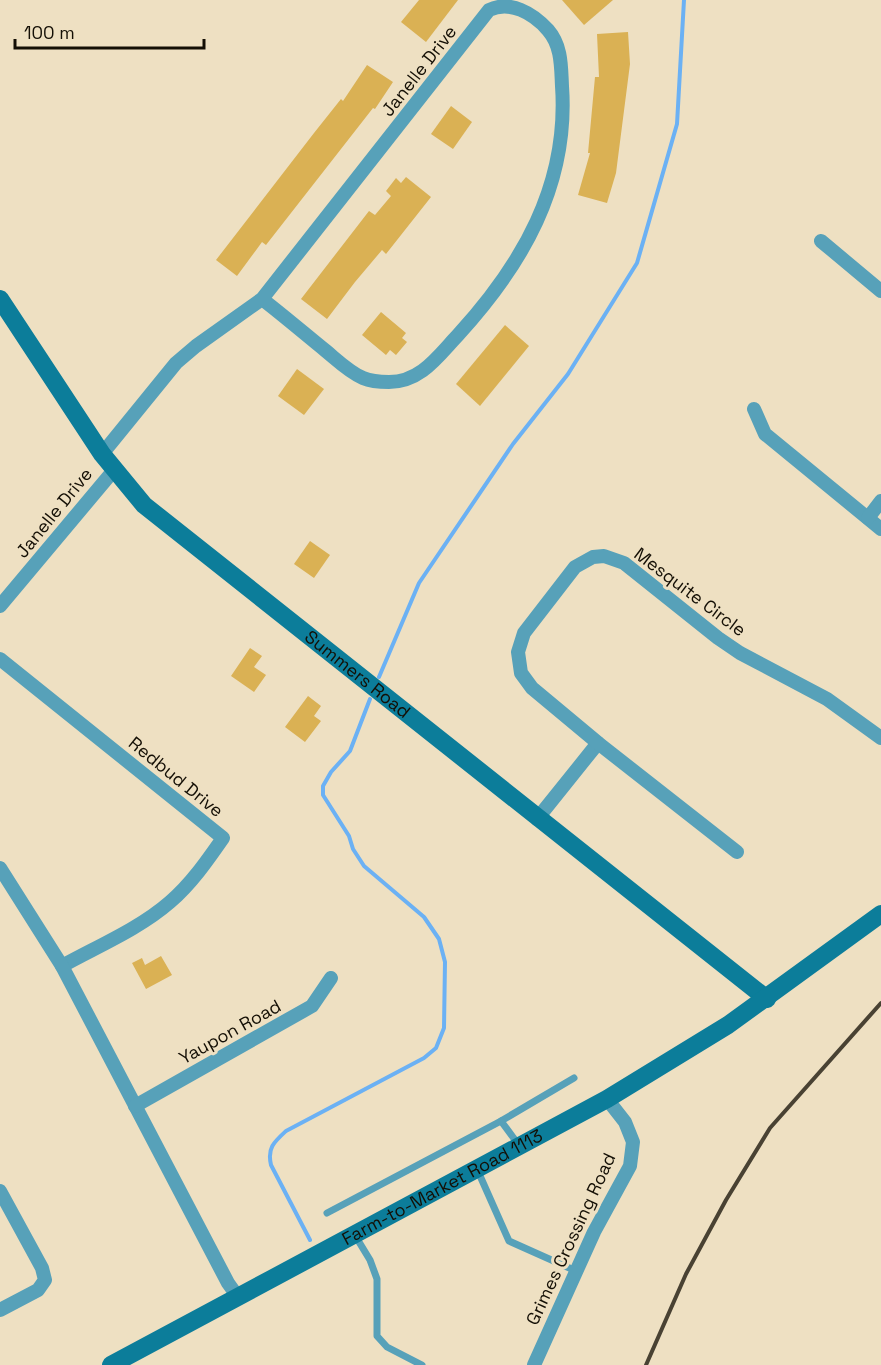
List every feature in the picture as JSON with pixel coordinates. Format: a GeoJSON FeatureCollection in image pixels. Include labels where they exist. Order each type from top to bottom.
{"type":"FeatureCollection","features":[{"type":"Feature","properties":{"kind":"street","name":"Janelle Drive"},"geometry":{"type":"LineString","coordinates":[[102,454],[176,363],[262,299],[489,10],[502,1],[528,9],[552,35],[559,48],[561,61],[561,133],[548,195],[533,232],[514,266],[492,296],[430,365],[416,377],[401,381],[364,378],[262,299]]}},
{"type":"Feature","properties":{"kind":"street"},"geometry":{"type":"LineString","coordinates":[[821,241],[881,291]]}},
{"type":"Feature","properties":{"kind":"street","name":"Summers Road"},"geometry":{"type":"LineString","coordinates":[[0,298],[102,454],[144,505],[537,819],[767,999]]}},
{"type":"Feature","properties":{"kind":"street"},"geometry":{"type":"LineString","coordinates":[[754,409],[765,434],[881,529]]}},
{"type":"Feature","properties":{"kind":"street","name":"Janelle Drive"},"geometry":{"type":"LineString","coordinates":[[0,606],[114,470]]}},
{"type":"Feature","properties":{"kind":"street"},"geometry":{"type":"LineString","coordinates":[[868,518],[881,501]]}},
{"type":"Feature","properties":{"kind":"street","name":"Mesquite Circle"},"geometry":{"type":"LineString","coordinates":[[737,852],[598,743],[526,682],[521,673],[518,652],[525,633],[568,574],[583,561],[603,556],[624,563],[740,653],[827,699],[881,738]]}},
{"type":"Feature","properties":{"kind":"street","name":"Redbud Drive"},"geometry":{"type":"LineString","coordinates":[[0,659],[223,838],[198,874],[170,902],[141,922],[62,966]]}},
{"type":"Feature","properties":{"kind":"street"},"geometry":{"type":"LineString","coordinates":[[537,819],[598,743]]}},
{"type":"Feature","properties":{"kind":"street"},"geometry":{"type":"LineString","coordinates":[[0,868],[62,966],[228,1283],[238,1297]]}},
{"type":"Feature","properties":{"kind":"street","name":"Farm-to-Market Road 1113"},"geometry":{"type":"LineString","coordinates":[[111,1365],[607,1099],[767,999],[881,914]]}},
{"type":"Feature","properties":{"kind":"street","name":"Yaupon Road"},"geometry":{"type":"LineString","coordinates":[[135,1106],[312,1006],[331,978]]}},
{"type":"Feature","properties":{"kind":"street","name":"Grimes Crossing Road"},"geometry":{"type":"LineString","coordinates":[[534,1365],[576,1270],[630,1166],[633,1142],[625,1122],[607,1099]]}},
{"type":"Feature","properties":{"kind":"street"},"geometry":{"type":"LineString","coordinates":[[0,1191],[42,1268],[45,1280],[38,1290],[0,1310]]}},
{"type":"Feature","properties":{"kind":"lane"},"geometry":{"type":"LineString","coordinates":[[327,1213],[462,1139],[501,1121],[574,1078]]}},
{"type":"Feature","properties":{"kind":"lane"},"geometry":{"type":"LineString","coordinates":[[501,1121],[519,1146]]}},
{"type":"Feature","properties":{"kind":"lane"},"geometry":{"type":"LineString","coordinates":[[477,1169],[509,1241],[576,1270]]}},
{"type":"Feature","properties":{"kind":"lane"},"geometry":{"type":"LineString","coordinates":[[354,1234],[370,1260],[377,1279],[377,1336],[387,1347],[422,1365]]}},
{"type":"Feature","properties":{"kind":"building"},"geometry":{"type":"Polygon","coordinates":[[[419,0],[458,0],[426,42],[401,22],[419,0]]]}},
{"type":"Feature","properties":{"kind":"building"},"geometry":{"type":"Polygon","coordinates":[[[562,0],[613,0],[584,25],[562,0]]]}},
{"type":"Feature","properties":{"kind":"building"},"geometry":{"type":"Polygon","coordinates":[[[628,32],[630,64],[616,173],[607,203],[578,195],[590,153],[588,153],[595,77],[599,77],[597,34],[628,32]]]}},
{"type":"Feature","properties":{"kind":"building"},"geometry":{"type":"Polygon","coordinates":[[[367,65],[393,82],[375,109],[373,108],[266,245],[262,242],[237,276],[216,260],[341,99],[343,101],[367,65]]]}},
{"type":"Feature","properties":{"kind":"building"},"geometry":{"type":"Polygon","coordinates":[[[451,106],[472,122],[453,149],[431,134],[451,106]]]}},
{"type":"Feature","properties":{"kind":"building"},"geometry":{"type":"Polygon","coordinates":[[[406,177],[431,197],[386,254],[382,250],[327,319],[301,299],[369,211],[375,215],[391,196],[386,191],[396,178],[401,183],[406,177]]]}},
{"type":"Feature","properties":{"kind":"building"},"geometry":{"type":"Polygon","coordinates":[[[381,312],[406,333],[402,338],[407,342],[396,355],[390,350],[386,355],[362,335],[381,312]]]}},
{"type":"Feature","properties":{"kind":"building"},"geometry":{"type":"Polygon","coordinates":[[[505,325],[529,346],[480,406],[456,384],[505,325]]]}},
{"type":"Feature","properties":{"kind":"building"},"geometry":{"type":"Polygon","coordinates":[[[297,369],[324,389],[304,415],[278,396],[297,369]]]}},
{"type":"Feature","properties":{"kind":"building"},"geometry":{"type":"Polygon","coordinates":[[[310,541],[330,555],[314,578],[294,564],[310,541]]]}},
{"type":"Feature","properties":{"kind":"building"},"geometry":{"type":"Polygon","coordinates":[[[250,648],[262,656],[254,667],[266,675],[254,692],[231,676],[250,648]]]}},
{"type":"Feature","properties":{"kind":"building"},"geometry":{"type":"Polygon","coordinates":[[[308,696],[321,706],[314,716],[321,721],[305,742],[285,727],[308,696]]]}},
{"type":"Feature","properties":{"kind":"building"},"geometry":{"type":"Polygon","coordinates":[[[161,956],[172,975],[146,989],[132,963],[142,958],[145,965],[161,956]]]}},
{"type":"Feature","properties":{"kind":"waterway"},"geometry":{"type":"LineString","coordinates":[[379,677],[419,583],[513,444],[568,374],[637,263],[677,124],[684,0]]}},
{"type":"Feature","properties":{"kind":"waterway"},"geometry":{"type":"LineString","coordinates":[[310,1240],[271,1165],[272,1146],[286,1131],[424,1058],[436,1048],[444,1028],[445,962],[439,939],[424,917],[364,866],[353,849],[349,836],[323,795],[323,786],[331,772],[350,751],[370,699]]}},
{"type":"Feature","properties":{"kind":"railway"},"geometry":{"type":"LineString","coordinates":[[646,1365],[686,1274],[726,1200],[770,1128],[881,1003]]}}]}
